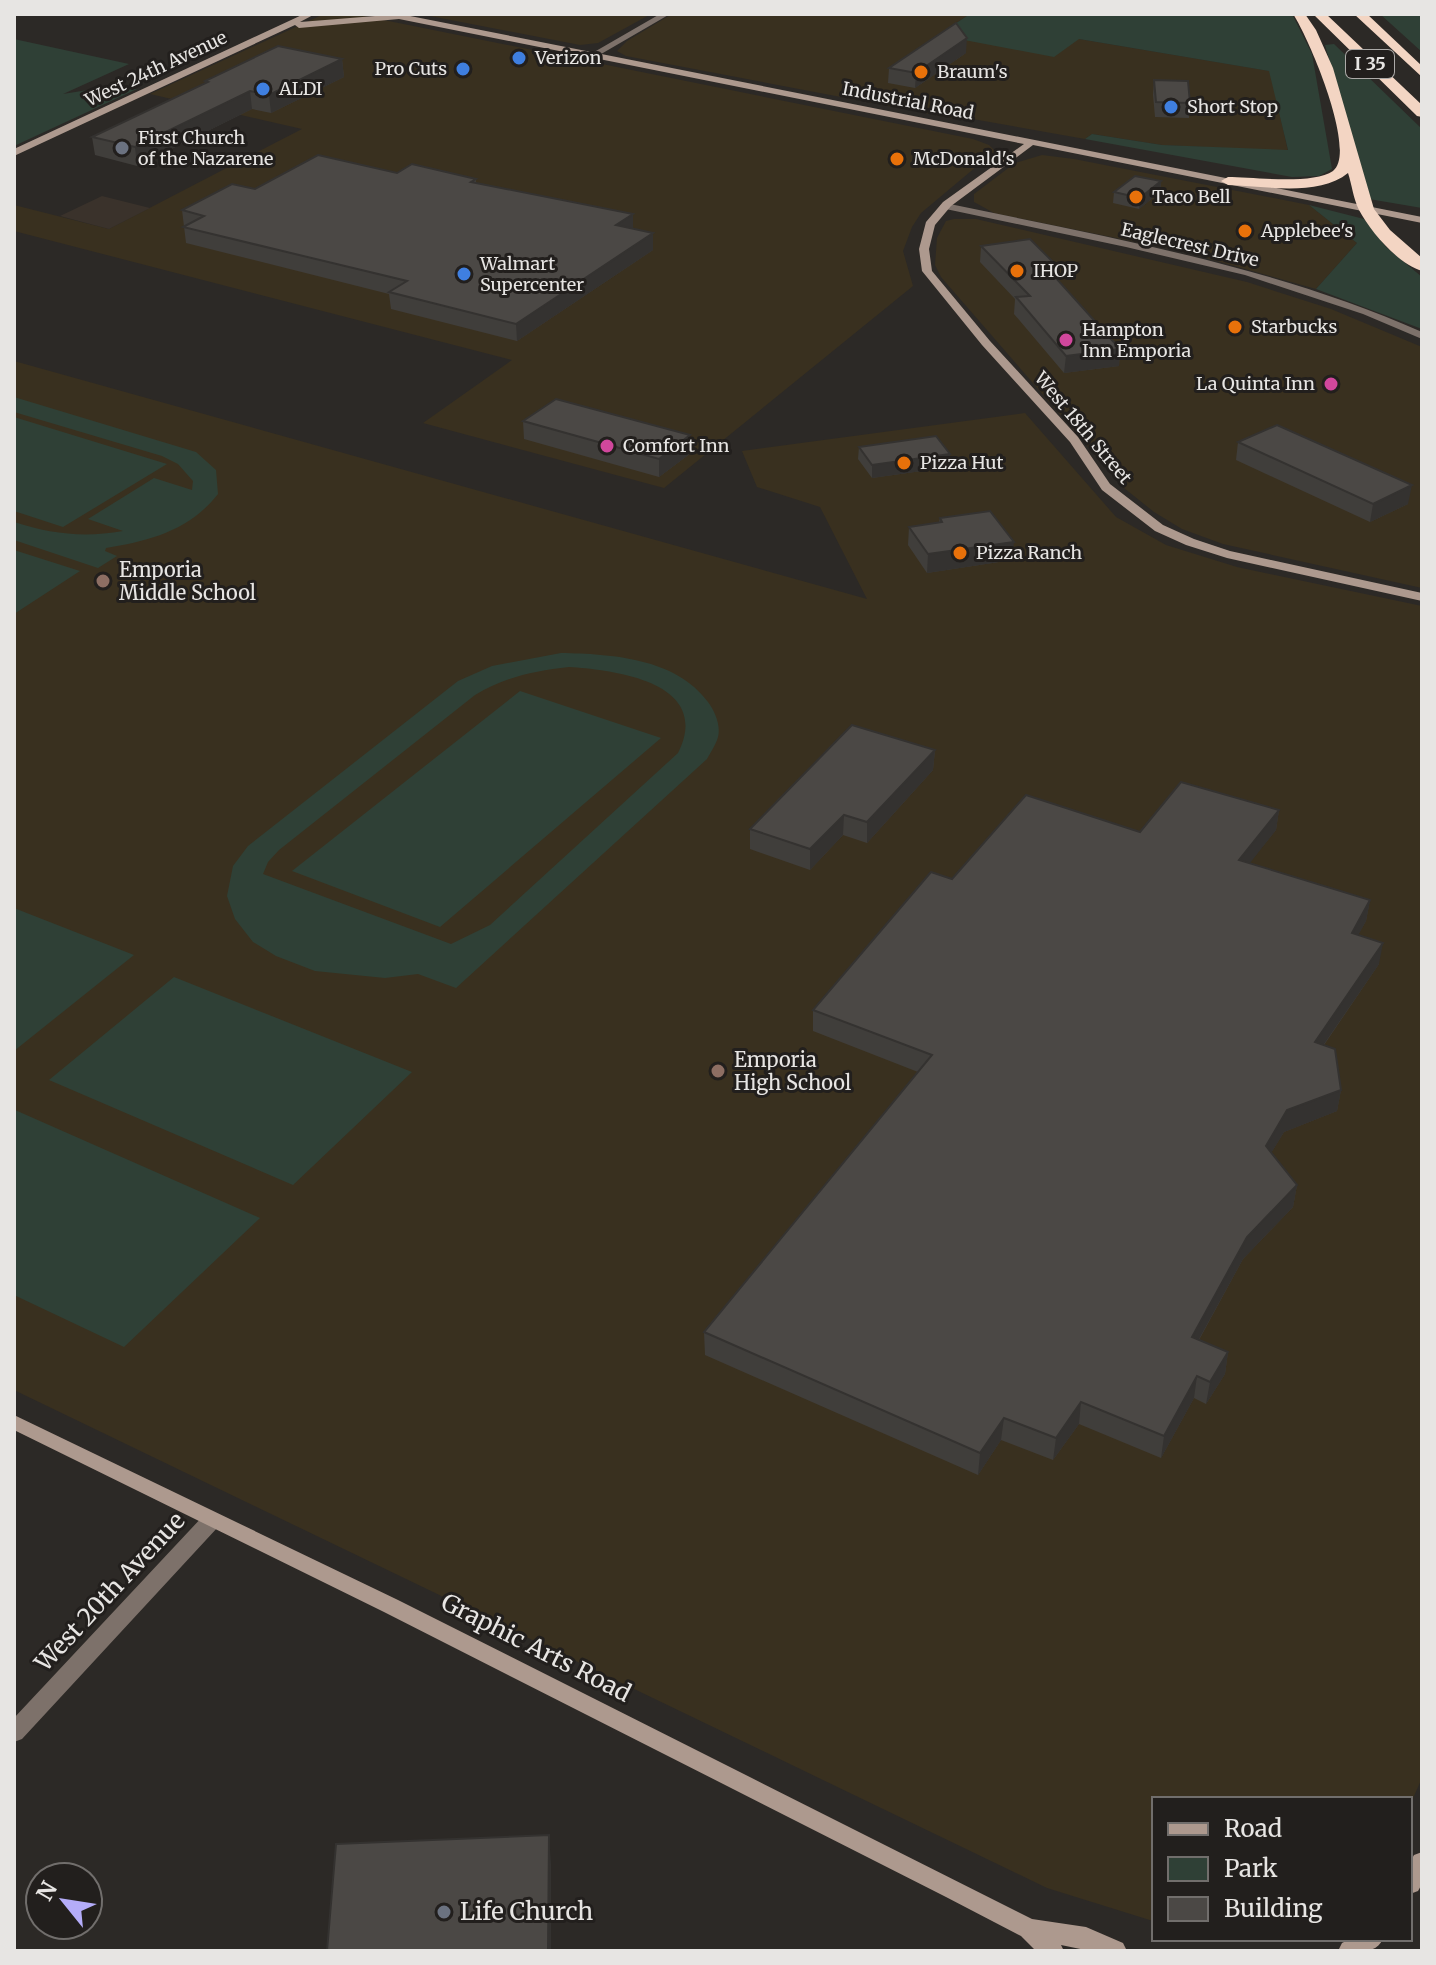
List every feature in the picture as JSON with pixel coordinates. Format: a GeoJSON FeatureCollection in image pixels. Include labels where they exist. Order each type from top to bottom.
{"type":"FeatureCollection","features":[{"type":"Feature","properties":{"kind":"highway"},"geometry":{"type":"LineString","coordinates":[[1299,14],[1309,26],[1322,54],[1347,151],[1366,208],[1404,252],[1422,266]]}},
{"type":"Feature","properties":{"kind":"highway","name":"I 35"},"geometry":{"type":"LineString","coordinates":[[1319,14],[1422,113]]}},
{"type":"Feature","properties":{"kind":"highway","name":"I 35"},"geometry":{"type":"LineString","coordinates":[[1360,14],[1422,73]]}},
{"type":"Feature","properties":{"kind":"highway"},"geometry":{"type":"LineString","coordinates":[[1399,52],[1422,64]]}},
{"type":"Feature","properties":{"kind":"highway"},"geometry":{"type":"LineString","coordinates":[[1228,181],[1316,181],[1336,177],[1344,169],[1347,151]]}},
{"type":"Feature","properties":{"kind":"street","name":"West 24th Avenue"},"geometry":{"type":"LineString","coordinates":[[14,153],[311,14]]}},
{"type":"Feature","properties":{"kind":"street","name":"Industrial Road"},"geometry":{"type":"LineString","coordinates":[[387,14],[1422,220]]}},
{"type":"Feature","properties":{"kind":"street"},"geometry":{"type":"LineString","coordinates":[[593,55],[666,14]]}},
{"type":"Feature","properties":{"kind":"street"},"geometry":{"type":"LineString","coordinates":[[275,32],[335,20],[402,17]]}},
{"type":"Feature","properties":{"kind":"street","name":"West 18th Street"},"geometry":{"type":"LineString","coordinates":[[1032,142],[945,206],[930,224],[924,249],[927,271],[986,343],[1074,440],[1106,487],[1159,528],[1227,554],[1422,597]]}},
{"type":"Feature","properties":{"kind":"street","name":"Eaglecrest Drive"},"geometry":{"type":"LineString","coordinates":[[945,206],[1250,274],[1380,318],[1422,336]]}},
{"type":"Feature","properties":{"kind":"street","name":"Graphic Arts Road"},"geometry":{"type":"LineString","coordinates":[[14,1422],[211,1521],[391,1606],[1029,1929],[1052,1951]]}},
{"type":"Feature","properties":{"kind":"street","name":"West 20th Avenue"},"geometry":{"type":"LineString","coordinates":[[14,1733],[211,1521]]}},
{"type":"Feature","properties":{"kind":"street"},"geometry":{"type":"LineString","coordinates":[[1412,1880],[1422,1862]]}},
{"type":"Feature","properties":{"kind":"street","name":"Graphic Arts Road"},"geometry":{"type":"LineString","coordinates":[[1029,1929],[1086,1938],[1115,1951]]}},
{"type":"Feature","properties":{"kind":"street"},"geometry":{"type":"LineString","coordinates":[[1350,1951],[1368,1941]]}},
{"type":"Feature","properties":{"kind":"shaded area"},"geometry":{"type":"Polygon","coordinates":[[[324,14],[354,14],[973,139],[995,151],[921,213],[912,227],[903,251],[913,286],[664,488],[423,423],[512,360],[14,231],[14,205],[109,229],[302,129],[150,94],[324,14]]]}},
{"type":"Feature","properties":{"kind":"shaded area"},"geometry":{"type":"Polygon","coordinates":[[[420,14],[651,14],[598,43],[580,45],[420,14]]]}},
{"type":"Feature","properties":{"kind":"shaded area"},"geometry":{"type":"Polygon","coordinates":[[[672,14],[970,14],[939,34],[1079,39],[1270,71],[1288,151],[1162,145],[1092,134],[1085,139],[967,118],[962,120],[626,56],[617,51],[627,41],[672,14]]]}},
{"type":"Feature","properties":{"kind":"shaded area"},"geometry":{"type":"Polygon","coordinates":[[[1042,155],[1309,205],[1357,243],[1316,289],[1185,252],[994,213],[974,202],[974,194],[1015,163],[1042,155]]]}},
{"type":"Feature","properties":{"kind":"shaded area"},"geometry":{"type":"Polygon","coordinates":[[[102,196],[150,208],[109,229],[60,216],[102,196]]]}},
{"type":"Feature","properties":{"kind":"shaded area"},"geometry":{"type":"Polygon","coordinates":[[[976,219],[1247,282],[1331,309],[1422,347],[1422,588],[1223,544],[1182,529],[1154,512],[1124,488],[941,277],[935,265],[937,238],[946,221],[976,219]]]}},
{"type":"Feature","properties":{"kind":"shaded area","name":"Emporia High School"},"geometry":{"type":"Polygon","coordinates":[[[14,361],[867,599],[820,507],[757,487],[742,451],[1025,413],[1116,517],[1166,545],[1237,567],[1422,606],[1422,1778],[1412,1800],[1412,1797],[1152,1797],[1152,1921],[1047,1888],[14,1390],[14,361]]]}},
{"type":"Feature","properties":{"kind":"green space"},"geometry":{"type":"Polygon","coordinates":[[[970,14],[1292,14],[1312,54],[1332,169],[1319,176],[1292,177],[1085,139],[1092,134],[1162,145],[1288,150],[1269,71],[1079,39],[1054,57],[938,35],[970,14]]]}},
{"type":"Feature","properties":{"kind":"green space"},"geometry":{"type":"Polygon","coordinates":[[[1380,14],[1422,14],[1422,52],[1380,14]]]}},
{"type":"Feature","properties":{"kind":"green space"},"geometry":{"type":"Polygon","coordinates":[[[14,39],[129,64],[63,94],[100,88],[137,89],[14,146],[14,39]]]}},
{"type":"Feature","properties":{"kind":"green space"},"geometry":{"type":"Polygon","coordinates":[[[1334,44],[1422,129],[1422,208],[1369,199],[1325,45],[1334,44]]]}},
{"type":"Feature","properties":{"kind":"green space"},"geometry":{"type":"Polygon","coordinates":[[[1309,205],[1364,219],[1386,247],[1422,277],[1422,329],[1316,289],[1357,243],[1309,205]]]}},
{"type":"Feature","properties":{"kind":"green space"},"geometry":{"type":"Polygon","coordinates":[[[14,397],[196,452],[216,470],[218,494],[195,517],[168,532],[106,548],[105,551],[117,556],[98,568],[14,540],[14,522],[68,534],[123,531],[88,519],[154,478],[192,490],[193,481],[178,464],[162,456],[14,412],[14,397]]]}},
{"type":"Feature","properties":{"kind":"green space"},"geometry":{"type":"Polygon","coordinates":[[[14,417],[167,464],[63,527],[14,511],[14,417]]]}},
{"type":"Feature","properties":{"kind":"green space"},"geometry":{"type":"Polygon","coordinates":[[[14,550],[80,571],[14,614],[14,550]]]}},
{"type":"Feature","properties":{"kind":"green space"},"geometry":{"type":"Polygon","coordinates":[[[561,653],[621,657],[661,667],[695,687],[708,702],[717,719],[718,737],[707,759],[456,988],[418,974],[385,978],[315,971],[276,956],[253,942],[235,919],[227,896],[233,866],[248,846],[458,681],[492,666],[561,653]],[[569,667],[532,673],[509,679],[475,695],[279,850],[268,862],[263,874],[451,944],[490,925],[678,753],[685,729],[682,710],[672,696],[634,677],[569,667]]]}},
{"type":"Feature","properties":{"kind":"green space"},"geometry":{"type":"Polygon","coordinates":[[[520,691],[661,738],[440,927],[292,871],[520,691]]]}},
{"type":"Feature","properties":{"kind":"green space"},"geometry":{"type":"Polygon","coordinates":[[[14,908],[134,955],[14,1051],[14,908]]]}},
{"type":"Feature","properties":{"kind":"green space"},"geometry":{"type":"Polygon","coordinates":[[[174,977],[412,1072],[293,1185],[49,1080],[174,977]]]}},
{"type":"Feature","properties":{"kind":"green space"},"geometry":{"type":"Polygon","coordinates":[[[15,1110],[260,1218],[124,1347],[14,1295],[15,1110]]]}},
{"type":"Feature","properties":{"kind":"building"},"geometry":{"type":"Polygon","coordinates":[[[956,23],[967,38],[916,73],[889,68],[956,23]]]}},
{"type":"Feature","properties":{"kind":"building"},"geometry":{"type":"Polygon","coordinates":[[[278,46],[342,59],[269,95],[250,91],[135,147],[92,137],[208,82],[205,81],[278,46]]]}},
{"type":"Feature","properties":{"kind":"building"},"geometry":{"type":"Polygon","coordinates":[[[1154,80],[1188,81],[1190,103],[1156,102],[1154,80]]]}},
{"type":"Feature","properties":{"kind":"building","name":"Walmart Supercenter"},"geometry":{"type":"Polygon","coordinates":[[[318,155],[397,173],[412,164],[476,179],[471,182],[633,214],[616,225],[653,233],[516,324],[389,292],[407,281],[183,227],[204,216],[182,210],[232,184],[255,189],[318,155]]]}},
{"type":"Feature","properties":{"kind":"building"},"geometry":{"type":"Polygon","coordinates":[[[1135,176],[1161,181],[1140,198],[1114,192],[1135,176]]]}},
{"type":"Feature","properties":{"kind":"building"},"geometry":{"type":"Polygon","coordinates":[[[1030,239],[1055,264],[1045,266],[1120,349],[1066,356],[1016,297],[1030,296],[981,246],[1030,239]]]}},
{"type":"Feature","properties":{"kind":"building"},"geometry":{"type":"Polygon","coordinates":[[[556,399],[690,435],[659,459],[523,421],[556,399]]]}},
{"type":"Feature","properties":{"kind":"building"},"geometry":{"type":"Polygon","coordinates":[[[1277,425],[1412,485],[1373,504],[1238,442],[1277,425]]]}},
{"type":"Feature","properties":{"kind":"building"},"geometry":{"type":"Polygon","coordinates":[[[936,436],[950,454],[872,465],[859,447],[936,436]]]}},
{"type":"Feature","properties":{"kind":"building"},"geometry":{"type":"Polygon","coordinates":[[[990,511],[1014,542],[928,554],[909,527],[942,522],[940,518],[990,511]]]}},
{"type":"Feature","properties":{"kind":"building"},"geometry":{"type":"Polygon","coordinates":[[[852,725],[935,750],[867,822],[844,815],[810,849],[750,829],[852,725]]]}},
{"type":"Feature","properties":{"kind":"building","name":"Emporia High School"},"geometry":{"type":"Polygon","coordinates":[[[1181,782],[1279,810],[1239,860],[1370,900],[1352,933],[1383,943],[1315,1042],[1335,1049],[1341,1090],[1287,1110],[1266,1146],[1297,1185],[1247,1237],[1192,1337],[1228,1352],[1210,1382],[1197,1376],[1164,1436],[1081,1402],[1056,1438],[1004,1418],[980,1453],[704,1332],[932,1055],[813,1010],[931,872],[952,879],[1026,795],[1140,832],[1181,782]]]}},
{"type":"Feature","properties":{"kind":"building","name":"Life Church"},"geometry":{"type":"Polygon","coordinates":[[[549,1835],[548,1951],[327,1951],[336,1844],[549,1835]]]}},
{"type":"Feature","properties":{"kind":"place","name":"Verizon"},"geometry":{"type":"Point","coordinates":[519,58]}},
{"type":"Feature","properties":{"kind":"place","name":"Pro Cuts"},"geometry":{"type":"Point","coordinates":[463,69]}},
{"type":"Feature","properties":{"kind":"place","name":"Braum's"},"geometry":{"type":"Point","coordinates":[921,72]}},
{"type":"Feature","properties":{"kind":"place","name":"ALDI"},"geometry":{"type":"Point","coordinates":[263,89]}},
{"type":"Feature","properties":{"kind":"place","name":"Short Stop"},"geometry":{"type":"Point","coordinates":[1171,107]}},
{"type":"Feature","properties":{"kind":"place","name":"First Church of the Nazarene"},"geometry":{"type":"Point","coordinates":[122,148]}},
{"type":"Feature","properties":{"kind":"place","name":"McDonald's"},"geometry":{"type":"Point","coordinates":[897,159]}},
{"type":"Feature","properties":{"kind":"place","name":"Taco Bell"},"geometry":{"type":"Point","coordinates":[1136,197]}},
{"type":"Feature","properties":{"kind":"place","name":"Applebee's"},"geometry":{"type":"Point","coordinates":[1245,231]}},
{"type":"Feature","properties":{"kind":"place","name":"IHOP"},"geometry":{"type":"Point","coordinates":[1017,271]}},
{"type":"Feature","properties":{"kind":"place","name":"Walmart Supercenter"},"geometry":{"type":"Point","coordinates":[464,274]}},
{"type":"Feature","properties":{"kind":"place","name":"Starbucks"},"geometry":{"type":"Point","coordinates":[1235,327]}},
{"type":"Feature","properties":{"kind":"place","name":"Hampton Inn Emporia"},"geometry":{"type":"Point","coordinates":[1066,340]}},
{"type":"Feature","properties":{"kind":"place","name":"La Quinta Inn"},"geometry":{"type":"Point","coordinates":[1331,384]}},
{"type":"Feature","properties":{"kind":"place","name":"Comfort Inn"},"geometry":{"type":"Point","coordinates":[607,446]}},
{"type":"Feature","properties":{"kind":"place","name":"Pizza Hut"},"geometry":{"type":"Point","coordinates":[904,463]}},
{"type":"Feature","properties":{"kind":"place","name":"Pizza Ranch"},"geometry":{"type":"Point","coordinates":[960,553]}},
{"type":"Feature","properties":{"kind":"place","name":"Emporia Middle School"},"geometry":{"type":"Point","coordinates":[103,581]}},
{"type":"Feature","properties":{"kind":"place","name":"Emporia High School"},"geometry":{"type":"Point","coordinates":[718,1071]}},
{"type":"Feature","properties":{"kind":"place","name":"Life Church"},"geometry":{"type":"Point","coordinates":[444,1912]}}]}
